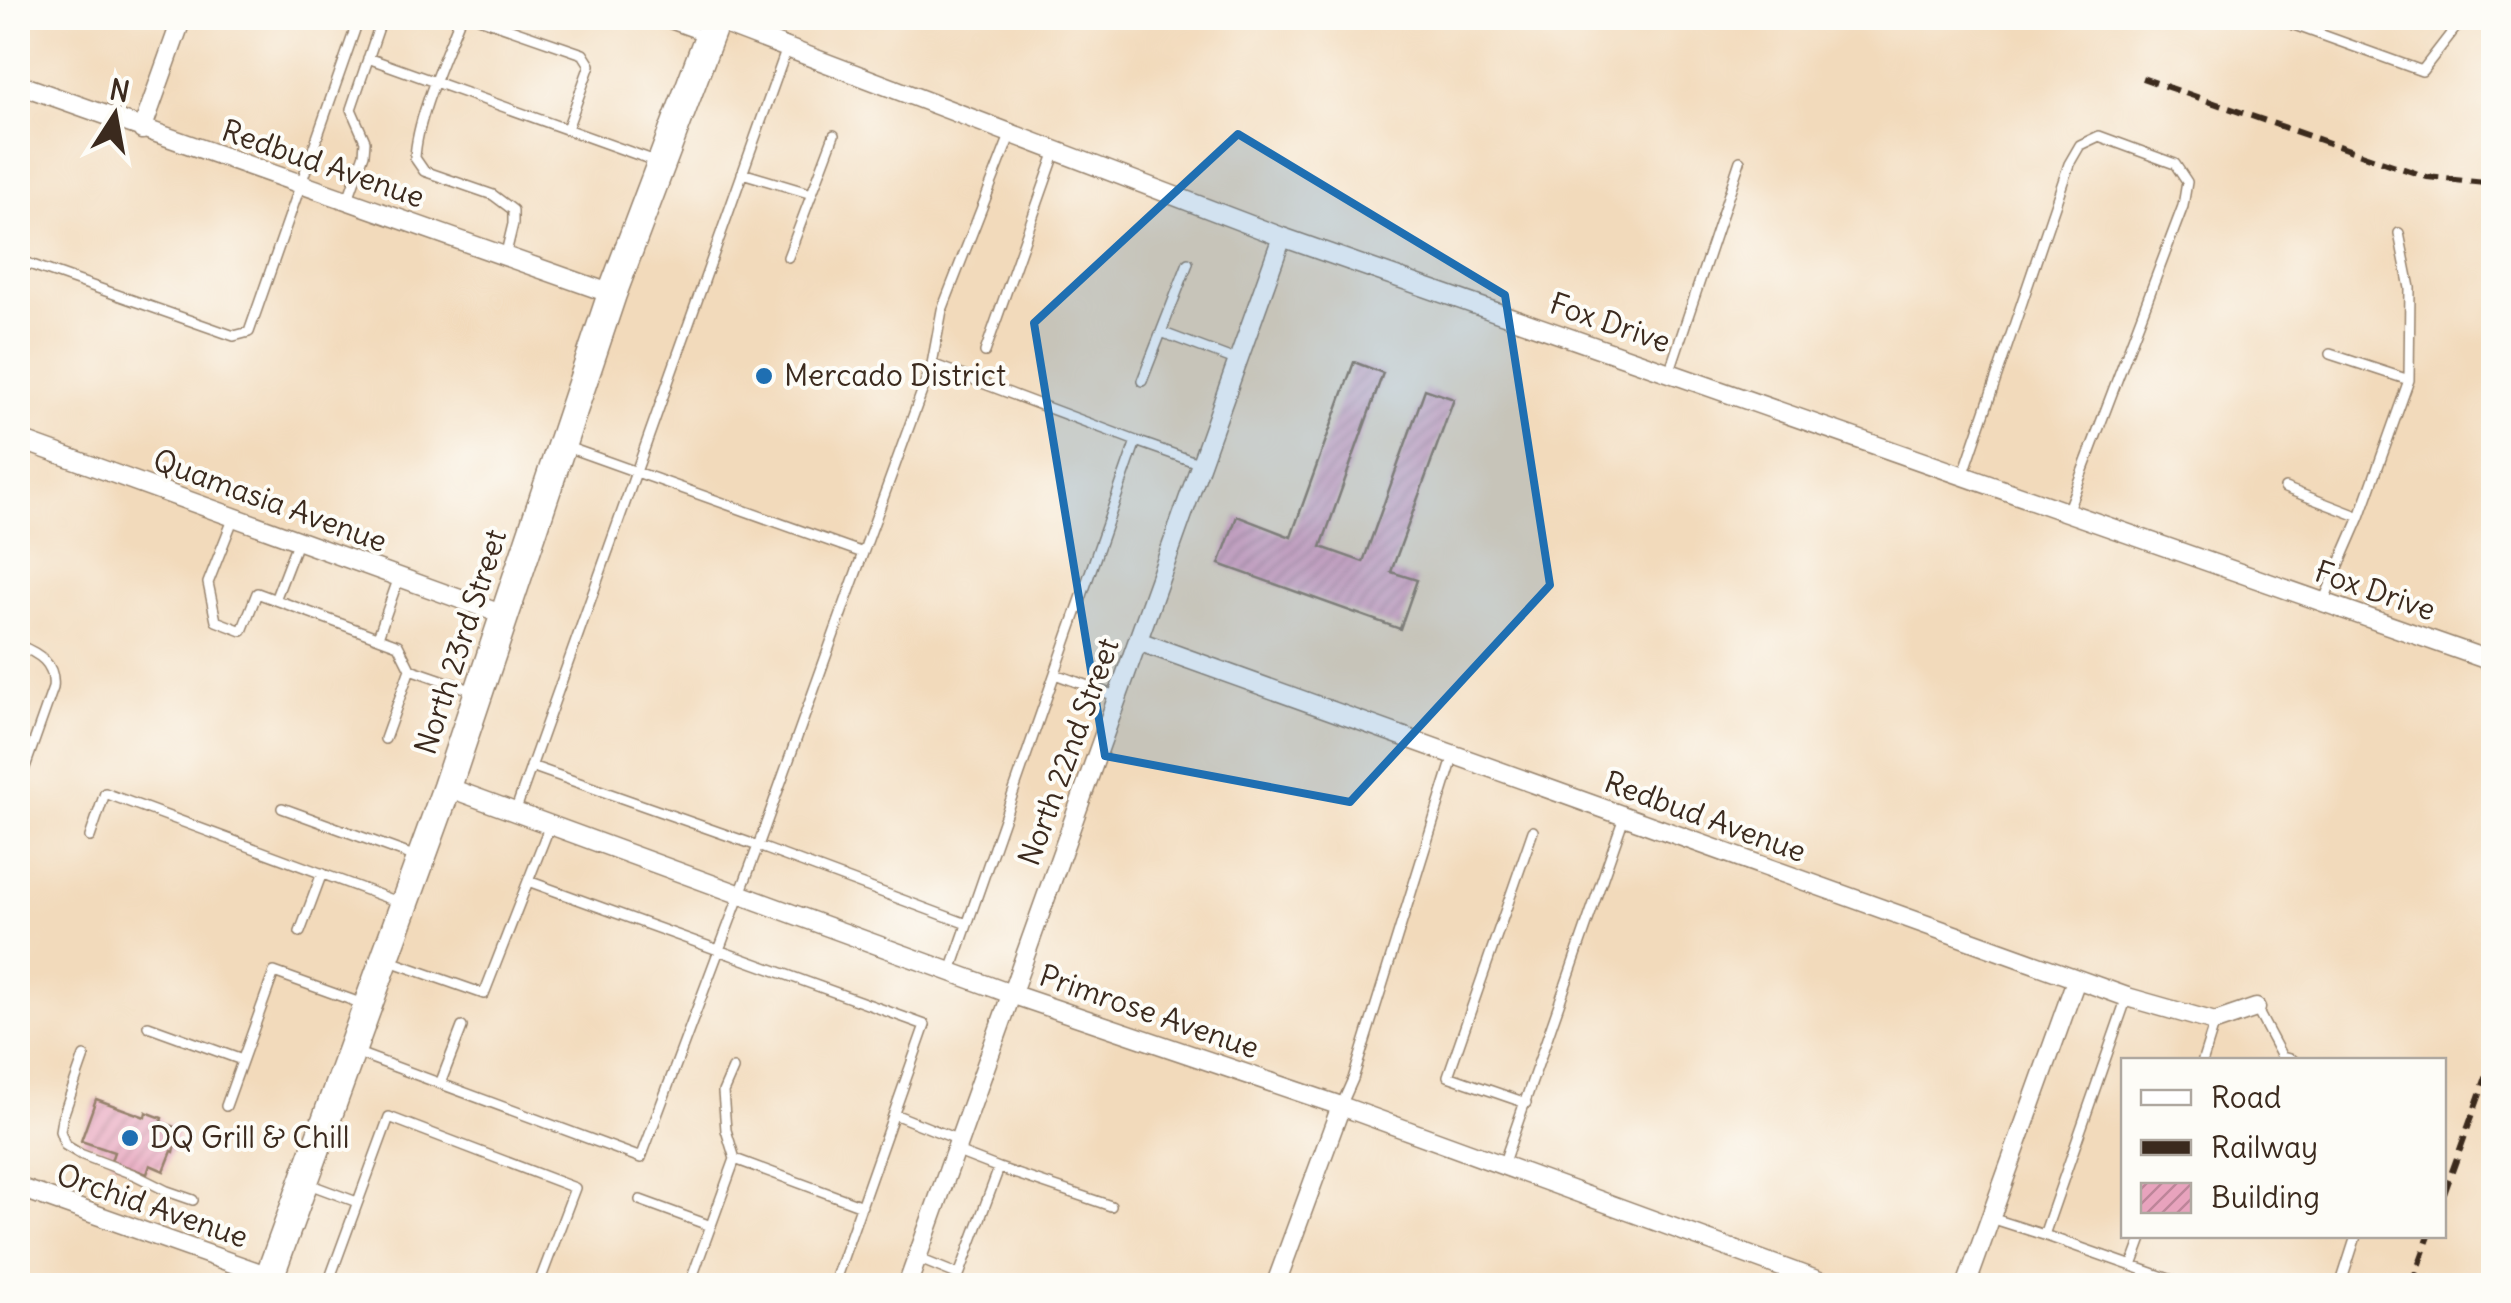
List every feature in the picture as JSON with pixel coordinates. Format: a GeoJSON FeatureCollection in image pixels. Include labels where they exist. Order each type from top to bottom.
{"type":"FeatureCollection","features":[{"type":"Feature","properties":{"kind":"main road","name":"North 23rd Street"},"geometry":{"type":"LineString","coordinates":[[276,1282],[303,1182],[448,787],[612,294],[713,25]]}},
{"type":"Feature","properties":{"kind":"street"},"geometry":{"type":"LineString","coordinates":[[142,130],[182,18]]}},
{"type":"Feature","properties":{"kind":"street","name":"Fox Drive"},"geometry":{"type":"LineString","coordinates":[[713,25],[787,48],[1282,237],[2494,662]]}},
{"type":"Feature","properties":{"kind":"street","name":"Redbud Avenue"},"geometry":{"type":"LineString","coordinates":[[18,84],[612,294]]}},
{"type":"Feature","properties":{"kind":"street","name":"North 22nd Street"},"geometry":{"type":"LineString","coordinates":[[907,1286],[1282,237]]}},
{"type":"Feature","properties":{"kind":"street","name":"Quamasia Avenue"},"geometry":{"type":"LineString","coordinates":[[18,439],[504,615]]}},
{"type":"Feature","properties":{"kind":"street","name":"Redbud Avenue"},"geometry":{"type":"LineString","coordinates":[[1138,641],[2076,980],[2215,1022]]}},
{"type":"Feature","properties":{"kind":"street","name":"Primrose Avenue"},"geometry":{"type":"LineString","coordinates":[[448,787],[1011,994],[1341,1106],[1833,1286]]}},
{"type":"Feature","properties":{"kind":"street"},"geometry":{"type":"LineString","coordinates":[[1966,1286],[2076,980]]}},
{"type":"Feature","properties":{"kind":"street"},"geometry":{"type":"LineString","coordinates":[[2215,1022],[2256,1008]]}},
{"type":"Feature","properties":{"kind":"street"},"geometry":{"type":"LineString","coordinates":[[1275,1286],[1341,1106]]}},
{"type":"Feature","properties":{"kind":"street","name":"Orchid Avenue"},"geometry":{"type":"LineString","coordinates":[[18,1187],[276,1282]]}},
{"type":"Feature","properties":{"kind":"lane"},"geometry":{"type":"LineString","coordinates":[[18,260],[234,336],[249,332],[359,18]]}},
{"type":"Feature","properties":{"kind":"lane"},"geometry":{"type":"LineString","coordinates":[[347,202],[364,154],[364,141],[351,109],[382,18]]}},
{"type":"Feature","properties":{"kind":"lane"},"geometry":{"type":"LineString","coordinates":[[460,18],[435,82],[414,158],[424,170],[493,195],[513,210],[514,224],[504,257]]}},
{"type":"Feature","properties":{"kind":"lane"},"geometry":{"type":"LineString","coordinates":[[479,18],[583,54],[590,64],[567,129]]}},
{"type":"Feature","properties":{"kind":"lane"},"geometry":{"type":"LineString","coordinates":[[655,18],[713,25]]}},
{"type":"Feature","properties":{"kind":"lane"},"geometry":{"type":"LineString","coordinates":[[2275,18],[2422,71],[2463,18]]}},
{"type":"Feature","properties":{"kind":"lane"},"geometry":{"type":"LineString","coordinates":[[515,812],[787,48]]}},
{"type":"Feature","properties":{"kind":"lane"},"geometry":{"type":"LineString","coordinates":[[368,58],[661,162]]}},
{"type":"Feature","properties":{"kind":"lane"},"geometry":{"type":"LineString","coordinates":[[351,1051],[641,1158],[741,894],[932,364],[942,310],[1010,134]]}},
{"type":"Feature","properties":{"kind":"lane"},"geometry":{"type":"LineString","coordinates":[[788,257],[834,135]]}},
{"type":"Feature","properties":{"kind":"lane"},"geometry":{"type":"LineString","coordinates":[[1963,476],[2069,164],[2080,146],[2099,136],[2175,164],[2187,182],[2183,206],[2067,512]]}},
{"type":"Feature","properties":{"kind":"lane"},"geometry":{"type":"LineString","coordinates":[[985,352],[1056,151]]}},
{"type":"Feature","properties":{"kind":"lane"},"geometry":{"type":"LineString","coordinates":[[1669,372],[1740,161]]}},
{"type":"Feature","properties":{"kind":"lane"},"geometry":{"type":"LineString","coordinates":[[742,173],[812,194]]}},
{"type":"Feature","properties":{"kind":"lane"},"geometry":{"type":"LineString","coordinates":[[2323,602],[2360,517],[2409,380],[2410,288],[2399,233]]}},
{"type":"Feature","properties":{"kind":"lane"},"geometry":{"type":"LineString","coordinates":[[1142,381],[1188,263]]}},
{"type":"Feature","properties":{"kind":"lane"},"geometry":{"type":"LineString","coordinates":[[1161,332],[1238,361]]}},
{"type":"Feature","properties":{"kind":"lane"},"geometry":{"type":"LineString","coordinates":[[2330,354],[2409,380]]}},
{"type":"Feature","properties":{"kind":"lane"},"geometry":{"type":"LineString","coordinates":[[932,364],[1201,464]]}},
{"type":"Feature","properties":{"kind":"lane"},"geometry":{"type":"LineString","coordinates":[[950,972],[1136,441]]}},
{"type":"Feature","properties":{"kind":"lane"},"geometry":{"type":"LineString","coordinates":[[561,445],[863,553]]}},
{"type":"Feature","properties":{"kind":"lane"},"geometry":{"type":"LineString","coordinates":[[2286,488],[2360,517]]}},
{"type":"Feature","properties":{"kind":"lane"},"geometry":{"type":"LineString","coordinates":[[234,517],[208,583],[216,621],[242,631],[256,594],[398,645],[410,669],[478,693]]}},
{"type":"Feature","properties":{"kind":"lane"},"geometry":{"type":"LineString","coordinates":[[275,600],[298,540]]}},
{"type":"Feature","properties":{"kind":"lane"},"geometry":{"type":"LineString","coordinates":[[378,638],[400,577]]}},
{"type":"Feature","properties":{"kind":"lane"},"geometry":{"type":"LineString","coordinates":[[18,646],[40,656],[50,665],[54,678],[18,788]]}},
{"type":"Feature","properties":{"kind":"lane"},"geometry":{"type":"LineString","coordinates":[[385,739],[410,669]]}},
{"type":"Feature","properties":{"kind":"lane"},"geometry":{"type":"LineString","coordinates":[[1056,674],[1118,697]]}},
{"type":"Feature","properties":{"kind":"lane"},"geometry":{"type":"LineString","coordinates":[[1341,1106],[1359,1060],[1454,755]]}},
{"type":"Feature","properties":{"kind":"lane"},"geometry":{"type":"LineString","coordinates":[[532,766],[967,924]]}},
{"type":"Feature","properties":{"kind":"lane"},"geometry":{"type":"LineString","coordinates":[[90,837],[106,793],[404,904]]}},
{"type":"Feature","properties":{"kind":"lane"},"geometry":{"type":"LineString","coordinates":[[282,808],[422,858]]}},
{"type":"Feature","properties":{"kind":"lane"},"geometry":{"type":"LineString","coordinates":[[1503,1166],[1624,817]]}},
{"type":"Feature","properties":{"kind":"lane"},"geometry":{"type":"LineString","coordinates":[[384,959],[484,994],[550,825]]}},
{"type":"Feature","properties":{"kind":"lane"},"geometry":{"type":"LineString","coordinates":[[1526,1102],[1448,1076],[1533,831]]}},
{"type":"Feature","properties":{"kind":"lane"},"geometry":{"type":"LineString","coordinates":[[300,932],[322,873]]}},
{"type":"Feature","properties":{"kind":"lane"},"geometry":{"type":"LineString","coordinates":[[528,881],[925,1025],[834,1283],[850,1286]]}},
{"type":"Feature","properties":{"kind":"lane"},"geometry":{"type":"LineString","coordinates":[[226,1106],[274,972],[368,1006]]}},
{"type":"Feature","properties":{"kind":"lane"},"geometry":{"type":"LineString","coordinates":[[2044,1236],[2127,998]]}},
{"type":"Feature","properties":{"kind":"lane"},"geometry":{"type":"LineString","coordinates":[[2256,1008],[2286,1058]]}},
{"type":"Feature","properties":{"kind":"lane"},"geometry":{"type":"LineString","coordinates":[[2204,1058],[2215,1022]]}},
{"type":"Feature","properties":{"kind":"lane"},"geometry":{"type":"LineString","coordinates":[[148,1026],[242,1060]]}},
{"type":"Feature","properties":{"kind":"lane"},"geometry":{"type":"LineString","coordinates":[[440,1084],[462,1026]]}},
{"type":"Feature","properties":{"kind":"lane"},"geometry":{"type":"LineString","coordinates":[[84,1056],[62,1118],[60,1131],[65,1145],[193,1200]]}},
{"type":"Feature","properties":{"kind":"lane"},"geometry":{"type":"LineString","coordinates":[[689,1286],[735,1160],[726,1130],[723,1092],[733,1069]]}},
{"type":"Feature","properties":{"kind":"lane"},"geometry":{"type":"LineString","coordinates":[[894,1114],[999,1168],[1111,1206]]}},
{"type":"Feature","properties":{"kind":"lane"},"geometry":{"type":"LineString","coordinates":[[350,1286],[328,1282],[388,1118],[575,1188],[538,1286]]}},
{"type":"Feature","properties":{"kind":"lane"},"geometry":{"type":"LineString","coordinates":[[735,1160],[862,1206]]}},
{"type":"Feature","properties":{"kind":"lane"},"geometry":{"type":"LineString","coordinates":[[955,1286],[999,1168]]}},
{"type":"Feature","properties":{"kind":"lane"},"geometry":{"type":"LineString","coordinates":[[303,1182],[358,1202]]}},
{"type":"Feature","properties":{"kind":"lane"},"geometry":{"type":"LineString","coordinates":[[640,1200],[711,1226]]}},
{"type":"Feature","properties":{"kind":"lane"},"geometry":{"type":"LineString","coordinates":[[1991,1218],[2132,1266],[2158,1280],[2189,1286]]}},
{"type":"Feature","properties":{"kind":"lane"},"geometry":{"type":"LineString","coordinates":[[2132,1266],[2142,1238]]}},
{"type":"Feature","properties":{"kind":"lane"},"geometry":{"type":"LineString","coordinates":[[2340,1286],[2355,1238]]}},
{"type":"Feature","properties":{"kind":"lane"},"geometry":{"type":"LineString","coordinates":[[917,1258],[960,1274]]}},
{"type":"Feature","properties":{"kind":"highlighted area"},"geometry":{"type":"Polygon","coordinates":[[[1238,134],[1505,295],[1550,585],[1350,802],[1105,756],[1034,323],[1238,134]]]}},
{"type":"Feature","properties":{"kind":"building"},"geometry":{"type":"Polygon","coordinates":[[[1354,362],[1383,373],[1321,547],[1363,562],[1425,389],[1454,399],[1391,572],[1417,580],[1400,629],[1219,564],[1237,516],[1291,537],[1354,362]]]}},
{"type":"Feature","properties":{"kind":"building","name":"DQ Grill & Chill"},"geometry":{"type":"Polygon","coordinates":[[[96,1099],[145,1117],[146,1112],[180,1129],[164,1171],[150,1165],[147,1174],[111,1161],[114,1152],[81,1141],[96,1099]]]}},
{"type":"Feature","properties":{"kind":"railway"},"geometry":{"type":"LineString","coordinates":[[2142,78],[2427,177],[2494,184]]}},
{"type":"Feature","properties":{"kind":"railway"},"geometry":{"type":"LineString","coordinates":[[2446,1188],[2494,1055]]}},
{"type":"Feature","properties":{"kind":"railway"},"geometry":{"type":"LineString","coordinates":[[2411,1286],[2428,1238]]}},
{"type":"Feature","properties":{"kind":"place","name":"Mercado District"},"geometry":{"type":"Point","coordinates":[764,376]}},
{"type":"Feature","properties":{"kind":"place","name":"DQ Grill & Chill"},"geometry":{"type":"Point","coordinates":[130,1138]}}]}
